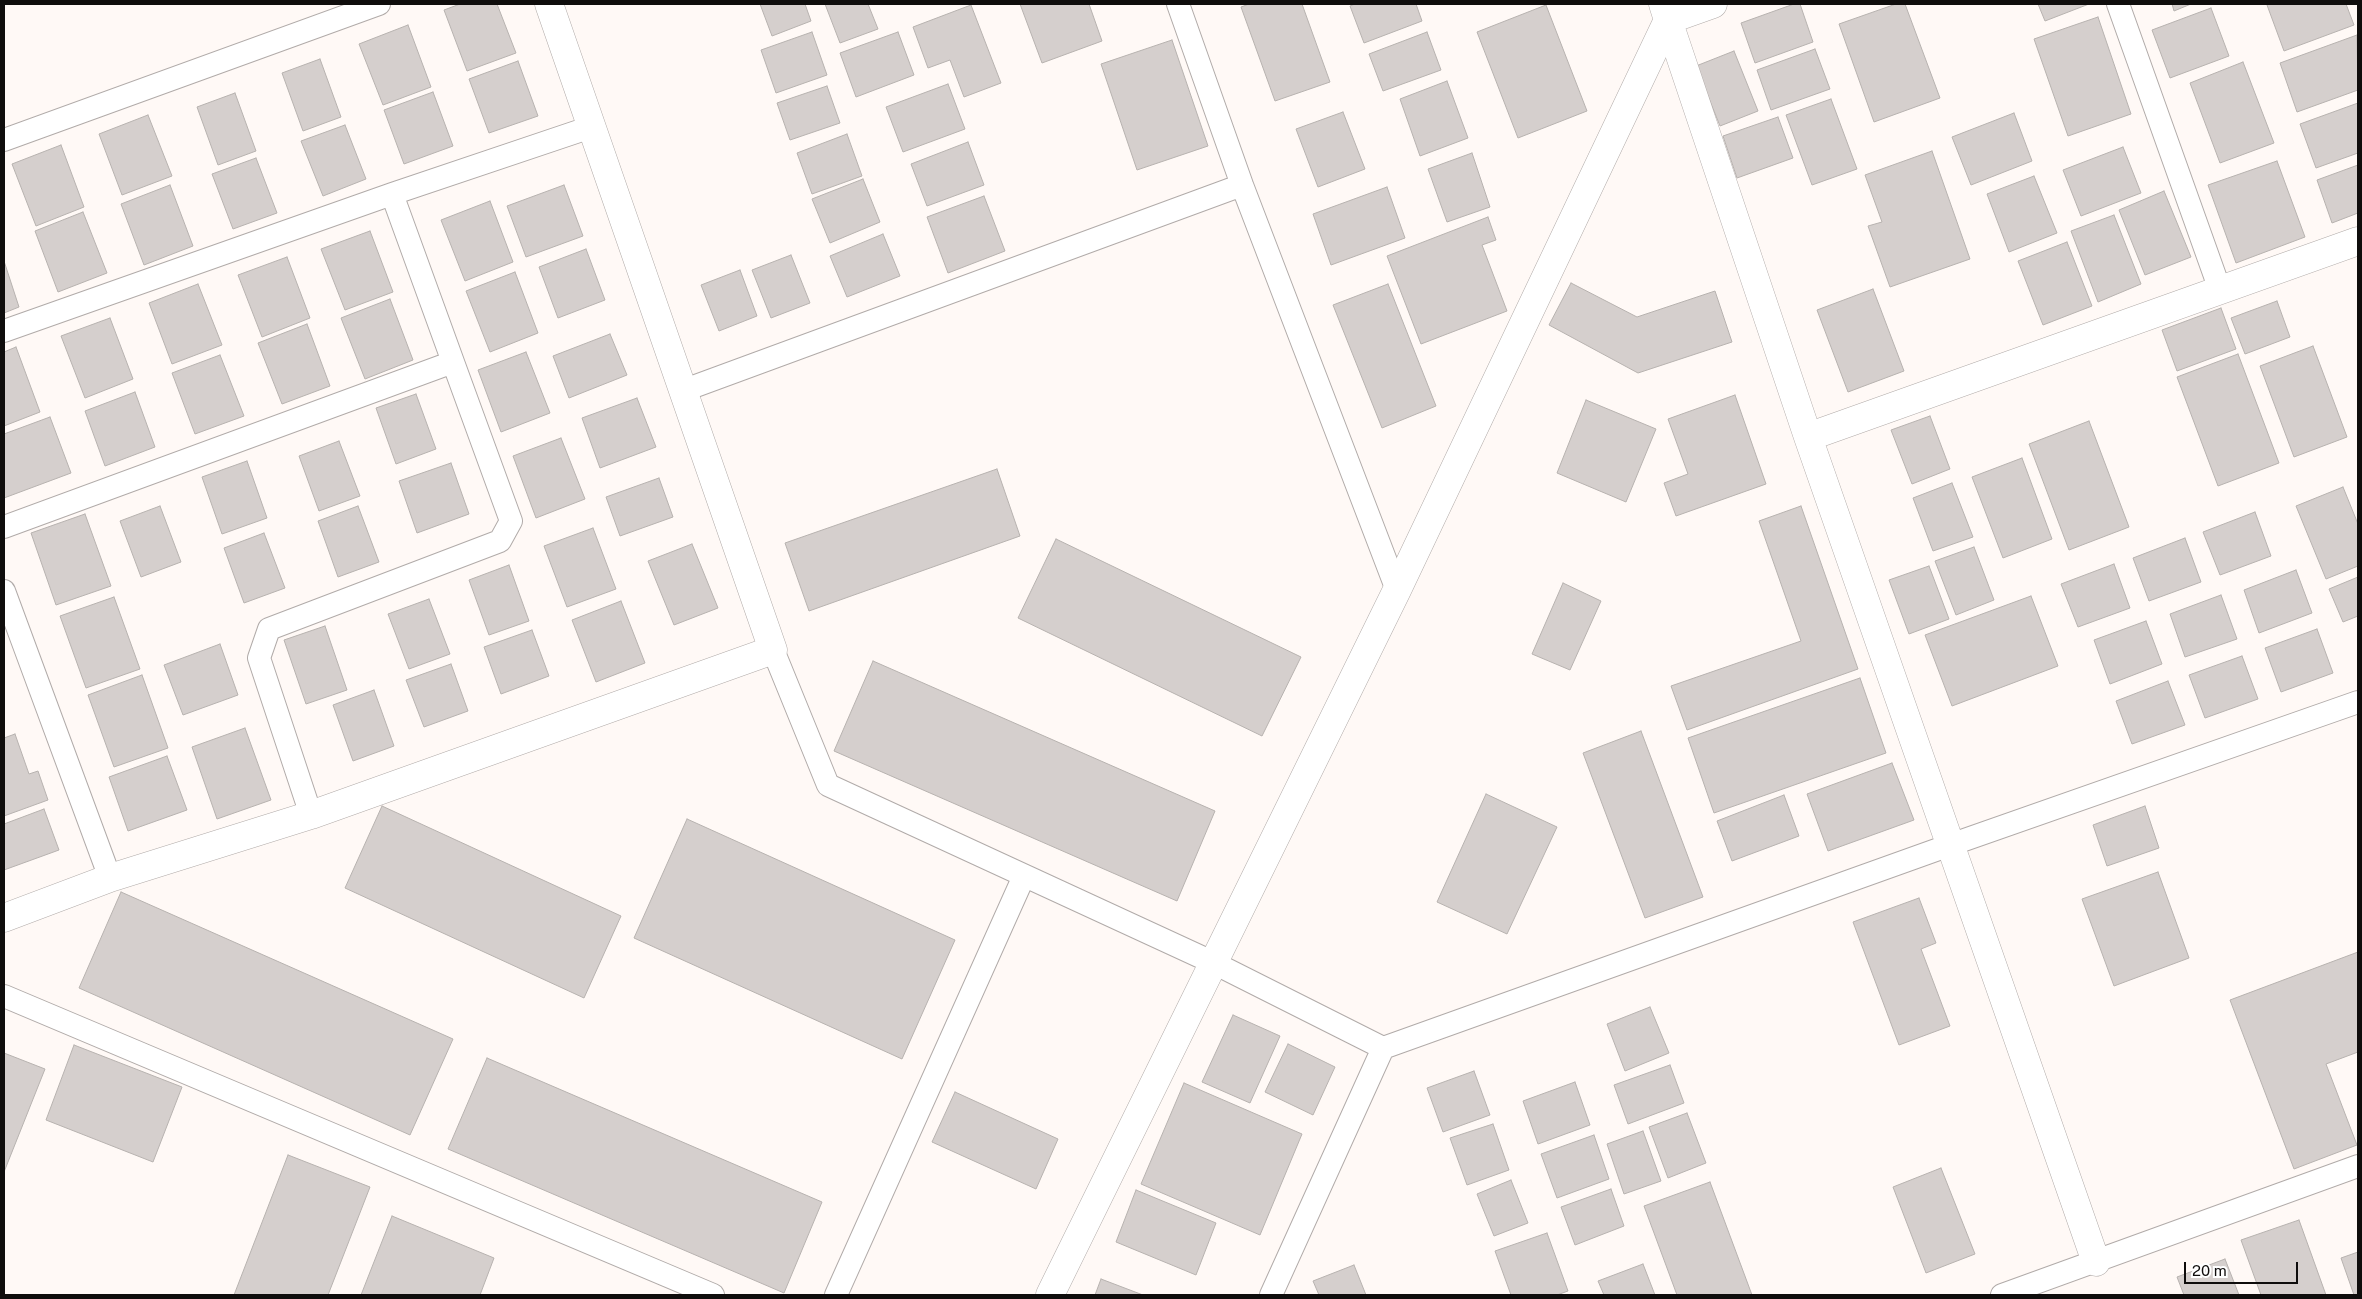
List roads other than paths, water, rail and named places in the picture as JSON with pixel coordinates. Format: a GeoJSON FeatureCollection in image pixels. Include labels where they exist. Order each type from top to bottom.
{"type":"FeatureCollection","features":[{"type":"Feature","properties":{"kind":"street"},"geometry":{"type":"LineString","coordinates":[[4,918],[110,878],[311,815],[773,650],[549,4]]}},
{"type":"Feature","properties":{"kind":"street"},"geometry":{"type":"LineString","coordinates":[[1665,12],[1713,4]]}},
{"type":"Feature","properties":{"kind":"street"},"geometry":{"type":"LineString","coordinates":[[1665,12],[1808,437],[2096,1262]]}},
{"type":"Feature","properties":{"kind":"street"},"geometry":{"type":"LineString","coordinates":[[1050,1295],[1396,590],[1665,12]]}},
{"type":"Feature","properties":{"kind":"street"},"geometry":{"type":"LineString","coordinates":[[1808,437],[2358,241]]}},
{"type":"Feature","properties":{"kind":"lane"},"geometry":{"type":"LineString","coordinates":[[4,140],[379,4]]}},
{"type":"Feature","properties":{"kind":"lane"},"geometry":{"type":"LineString","coordinates":[[1178,4],[1242,184],[1396,590]]}},
{"type":"Feature","properties":{"kind":"lane"},"geometry":{"type":"LineString","coordinates":[[2118,4],[2220,290]]}},
{"type":"Feature","properties":{"kind":"lane"},"geometry":{"type":"LineString","coordinates":[[4,330],[392,194],[591,127]]}},
{"type":"Feature","properties":{"kind":"lane"},"geometry":{"type":"LineString","coordinates":[[682,390],[1242,184]]}},
{"type":"Feature","properties":{"kind":"lane"},"geometry":{"type":"LineString","coordinates":[[311,815],[259,658],[269,629],[500,541],[510,521],[392,194]]}},
{"type":"Feature","properties":{"kind":"lane"},"geometry":{"type":"LineString","coordinates":[[4,527],[453,362]]}},
{"type":"Feature","properties":{"kind":"lane"},"geometry":{"type":"LineString","coordinates":[[4,590],[110,878]]}},
{"type":"Feature","properties":{"kind":"lane"},"geometry":{"type":"LineString","coordinates":[[773,650],[828,785],[1214,963],[1383,1048]]}},
{"type":"Feature","properties":{"kind":"lane"},"geometry":{"type":"LineString","coordinates":[[1271,1295],[1383,1048],[1950,845],[2358,702]]}},
{"type":"Feature","properties":{"kind":"lane"},"geometry":{"type":"LineString","coordinates":[[836,1295],[1024,876]]}},
{"type":"Feature","properties":{"kind":"lane"},"geometry":{"type":"LineString","coordinates":[[4,996],[713,1295]]}},
{"type":"Feature","properties":{"kind":"lane"},"geometry":{"type":"LineString","coordinates":[[2002,1295],[2358,1166]]}}]}
